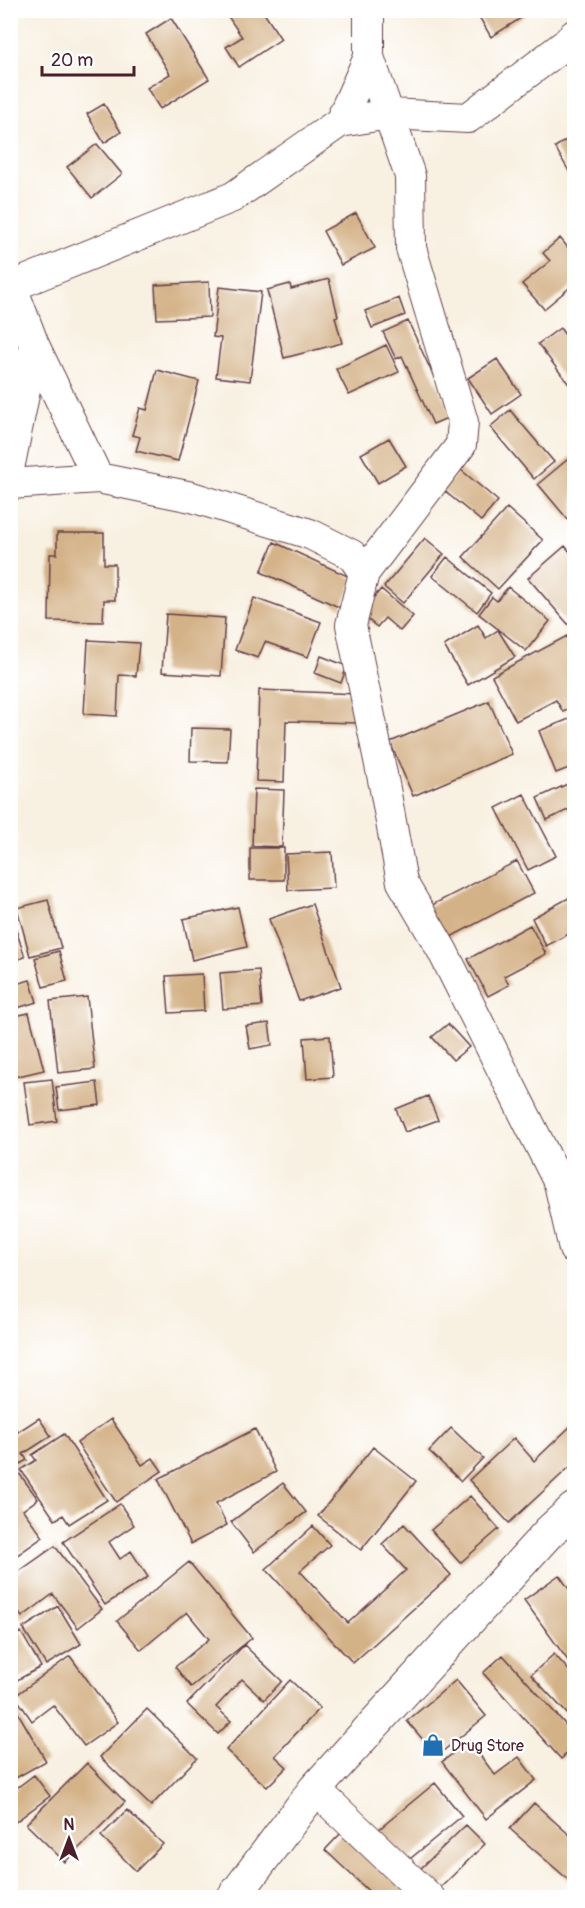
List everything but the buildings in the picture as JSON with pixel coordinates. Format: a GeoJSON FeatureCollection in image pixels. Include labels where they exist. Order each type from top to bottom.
{"type":"FeatureCollection","features":[{"type":"Feature","properties":{"kind":"main road"},"geometry":{"type":"LineString","coordinates":[[233,1898],[315,1790],[549,1532],[574,1509]]}},
{"type":"Feature","properties":{"kind":"street"},"geometry":{"type":"LineString","coordinates":[[369,10],[369,57],[410,176],[411,248],[463,422],[461,445],[442,473],[363,573],[351,625],[402,882],[442,950],[559,1184],[574,1249]]}},
{"type":"Feature","properties":{"kind":"street"},"geometry":{"type":"LineString","coordinates":[[98,478],[34,345],[11,287],[233,197],[340,122],[389,114],[468,118],[567,43],[574,35]]}},
{"type":"Feature","properties":{"kind":"street"},"geometry":{"type":"LineString","coordinates":[[340,122],[369,57]]}},
{"type":"Feature","properties":{"kind":"street"},"geometry":{"type":"LineString","coordinates":[[10,465],[34,345]]}},
{"type":"Feature","properties":{"kind":"street"},"geometry":{"type":"LineString","coordinates":[[10,484],[98,478],[192,497],[310,534],[352,555],[363,573]]}},
{"type":"Feature","properties":{"kind":"street"},"geometry":{"type":"LineString","coordinates":[[315,1790],[430,1898]]}},
{"type":"Feature","properties":{"kind":"place","name":"Drug Store"},"geometry":{"type":"Point","coordinates":[433,1745]}}]}
